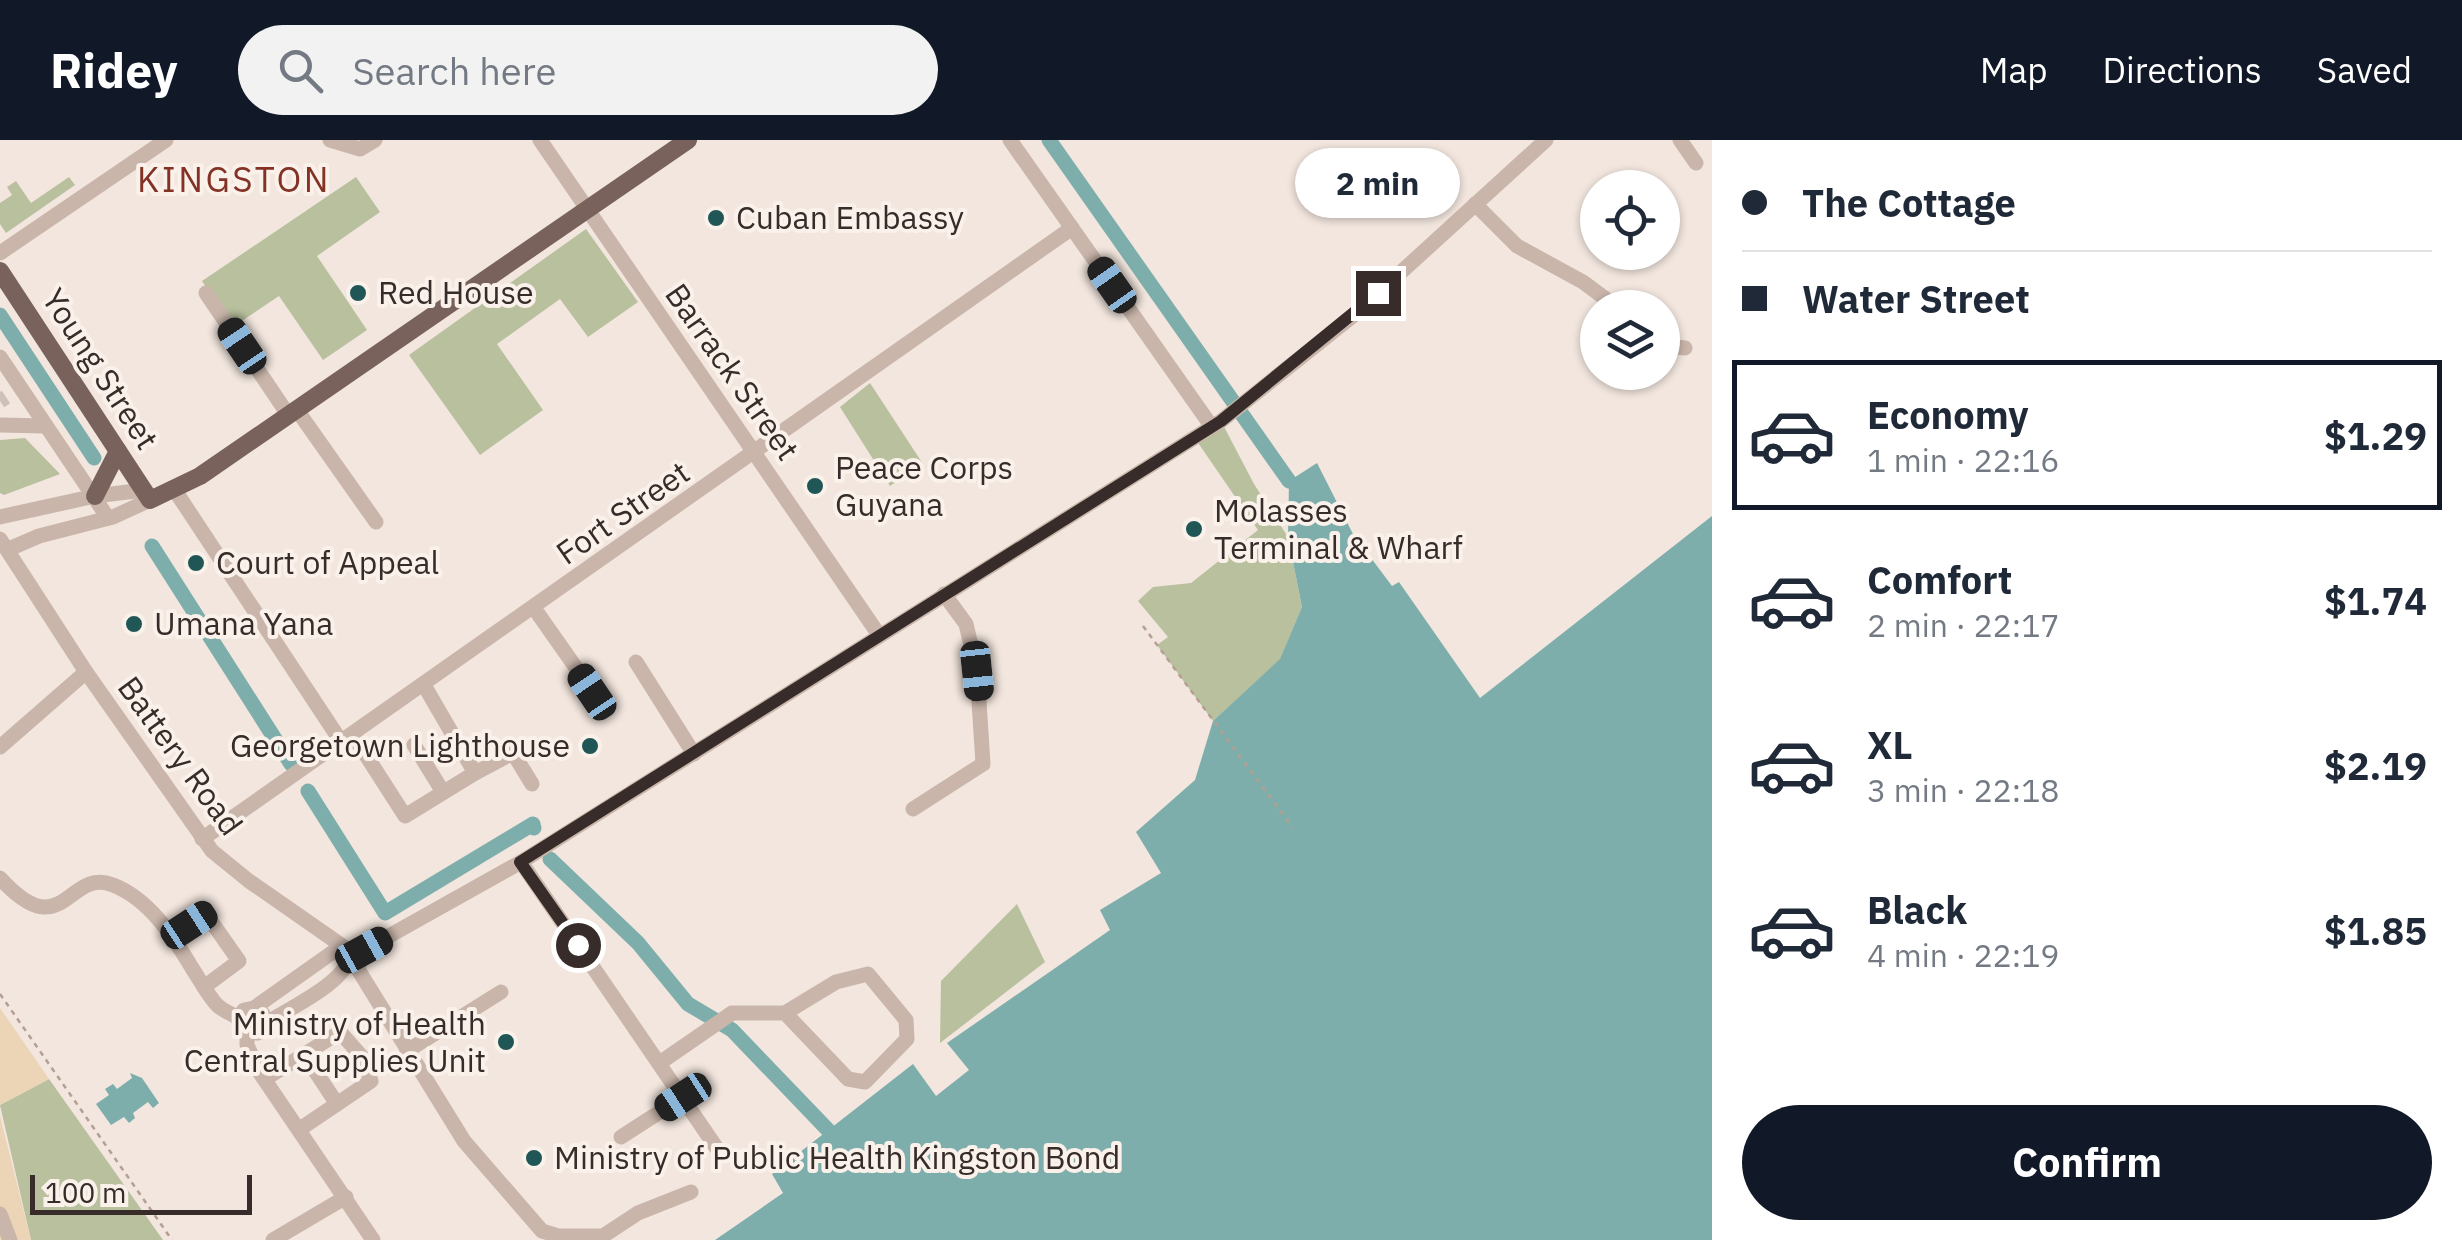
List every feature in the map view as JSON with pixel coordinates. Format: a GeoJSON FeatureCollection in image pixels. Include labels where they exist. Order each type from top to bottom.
{"type":"FeatureCollection","features":[{"type":"Feature","properties":{"kind":"main road"},"geometry":{"type":"LineString","coordinates":[[158,493],[200,476],[688,140]]}},
{"type":"Feature","properties":{"kind":"main road","name":"Young Street"},"geometry":{"type":"LineString","coordinates":[[0,271],[118,451],[158,493]]}},
{"type":"Feature","properties":{"kind":"main road"},"geometry":{"type":"LineString","coordinates":[[95,496],[118,451]]}},
{"type":"Feature","properties":{"kind":"street"},"geometry":{"type":"LineString","coordinates":[[0,253],[166,140]]}},
{"type":"Feature","properties":{"kind":"street"},"geometry":{"type":"LineString","coordinates":[[330,140],[360,149],[375,140]]}},
{"type":"Feature","properties":{"kind":"street","name":"Barrack Street"},"geometry":{"type":"LineString","coordinates":[[540,140],[879,635]]}},
{"type":"Feature","properties":{"kind":"street"},"geometry":{"type":"LineString","coordinates":[[1010,140],[1216,424]]}},
{"type":"Feature","properties":{"kind":"street"},"geometry":{"type":"LineString","coordinates":[[238,1018],[244,1010],[254,1008],[349,951],[520,862],[1216,424],[1354,315],[1546,140]]}},
{"type":"Feature","properties":{"kind":"street"},"geometry":{"type":"LineString","coordinates":[[1680,140],[1696,163]]}},
{"type":"Feature","properties":{"kind":"street"},"geometry":{"type":"LineString","coordinates":[[1475,204],[1517,246],[1594,290]]}},
{"type":"Feature","properties":{"kind":"street","name":"Fort Street"},"geometry":{"type":"LineString","coordinates":[[202,839],[756,454],[1072,228]]}},
{"type":"Feature","properties":{"kind":"street"},"geometry":{"type":"LineString","coordinates":[[206,293],[376,522]]}},
{"type":"Feature","properties":{"kind":"street"},"geometry":{"type":"LineString","coordinates":[[1680,347],[1686,348]]}},
{"type":"Feature","properties":{"kind":"street"},"geometry":{"type":"LineString","coordinates":[[0,357],[13,393],[45,426],[108,518]]}},
{"type":"Feature","properties":{"kind":"street"},"geometry":{"type":"LineString","coordinates":[[0,425],[45,426]]}},
{"type":"Feature","properties":{"kind":"street"},"geometry":{"type":"LineString","coordinates":[[0,517],[95,496],[158,493]]}},
{"type":"Feature","properties":{"kind":"street"},"geometry":{"type":"LineString","coordinates":[[5,544],[108,518],[158,493]]}},
{"type":"Feature","properties":{"kind":"street"},"geometry":{"type":"LineString","coordinates":[[158,493],[405,816],[512,753],[532,784]]}},
{"type":"Feature","properties":{"kind":"street","name":"Battery Road"},"geometry":{"type":"LineString","coordinates":[[5,544],[86,672],[202,839],[236,872],[349,951]]}},
{"type":"Feature","properties":{"kind":"street"},"geometry":{"type":"LineString","coordinates":[[913,809],[983,764],[977,671],[966,624],[944,594]]}},
{"type":"Feature","properties":{"kind":"street"},"geometry":{"type":"LineString","coordinates":[[534,608],[592,692]]}},
{"type":"Feature","properties":{"kind":"street"},"geometry":{"type":"LineString","coordinates":[[636,662],[694,754]]}},
{"type":"Feature","properties":{"kind":"street"},"geometry":{"type":"LineString","coordinates":[[0,747],[86,672]]}},
{"type":"Feature","properties":{"kind":"street"},"geometry":{"type":"LineString","coordinates":[[424,685],[475,773]]}},
{"type":"Feature","properties":{"kind":"street"},"geometry":{"type":"LineString","coordinates":[[414,745],[443,792]]}},
{"type":"Feature","properties":{"kind":"street"},"geometry":{"type":"LineString","coordinates":[[520,862],[718,1150]]}},
{"type":"Feature","properties":{"kind":"street"},"geometry":{"type":"LineString","coordinates":[[0,878],[18,898],[43,908],[55,907],[98,881],[112,884],[146,906],[172,936],[218,1006],[238,1018],[240,1028],[247,1034],[258,1033],[264,1024],[341,975],[350,961],[349,951]]}},
{"type":"Feature","properties":{"kind":"street"},"geometry":{"type":"LineString","coordinates":[[172,936],[206,914],[239,962],[204,986]]}},
{"type":"Feature","properties":{"kind":"street"},"geometry":{"type":"LineString","coordinates":[[349,951],[464,1141],[536,1236],[603,1236],[638,1213],[690,1192]]}},
{"type":"Feature","properties":{"kind":"street"},"geometry":{"type":"LineString","coordinates":[[661,1062],[732,1013],[785,1013],[836,982],[868,974],[906,1020],[907,1039],[865,1082],[848,1079],[785,1013]]}},
{"type":"Feature","properties":{"kind":"street"},"geometry":{"type":"LineString","coordinates":[[407,1051],[501,992]]}},
{"type":"Feature","properties":{"kind":"street"},"geometry":{"type":"LineString","coordinates":[[254,1008],[262,1014],[264,1024]]}},
{"type":"Feature","properties":{"kind":"street"},"geometry":{"type":"LineString","coordinates":[[265,1079],[340,1032],[363,1058],[371,1081],[300,1129]]}},
{"type":"Feature","properties":{"kind":"street"},"geometry":{"type":"LineString","coordinates":[[247,1034],[247,1045],[265,1079],[346,1197],[364,1237]]}},
{"type":"Feature","properties":{"kind":"street"},"geometry":{"type":"LineString","coordinates":[[304,1054],[337,1104]]}},
{"type":"Feature","properties":{"kind":"street"},"geometry":{"type":"LineString","coordinates":[[621,1137],[683,1097]]}},
{"type":"Feature","properties":{"kind":"street"},"geometry":{"type":"LineString","coordinates":[[274,1240],[346,1197]]}},
{"type":"Feature","properties":{"kind":"street"},"geometry":{"type":"LineString","coordinates":[[0,1214],[10,1240]]}},
{"type":"Feature","properties":{"kind":"path"},"geometry":{"type":"LineString","coordinates":[[1143,626],[1293,828]]}},
{"type":"Feature","properties":{"kind":"path"},"geometry":{"type":"LineString","coordinates":[[0,994],[172,1240]]}},
{"type":"Feature","properties":{"kind":"green space"},"geometry":{"type":"Polygon","coordinates":[[[69,177],[75,185],[6,233],[0,224],[0,203],[12,195],[7,187],[16,181],[31,203],[69,177]]]}},
{"type":"Feature","properties":{"kind":"green space"},"geometry":{"type":"Polygon","coordinates":[[[356,177],[380,212],[317,256],[367,330],[323,360],[279,296],[233,327],[202,281],[356,177]]]}},
{"type":"Feature","properties":{"kind":"green space"},"geometry":{"type":"Polygon","coordinates":[[[586,229],[638,302],[588,337],[560,299],[497,344],[543,410],[480,455],[409,355],[586,229]]]}},
{"type":"Feature","properties":{"kind":"green space"},"geometry":{"type":"Polygon","coordinates":[[[870,383],[923,464],[890,486],[840,407],[870,383]]]}},
{"type":"Feature","properties":{"kind":"green space"},"geometry":{"type":"Polygon","coordinates":[[[1221,421],[1288,537],[1302,607],[1280,660],[1213,721],[1157,645],[1168,637],[1138,601],[1153,587],[1191,583],[1258,530],[1194,437],[1221,421]]]}},
{"type":"Feature","properties":{"kind":"green space"},"geometry":{"type":"Polygon","coordinates":[[[25,438],[60,474],[4,495],[0,493],[0,440],[25,438]]]}},
{"type":"Feature","properties":{"kind":"green space"},"geometry":{"type":"Polygon","coordinates":[[[1017,904],[1045,962],[940,1043],[941,981],[1017,904]]]}},
{"type":"Feature","properties":{"kind":"green space"},"geometry":{"type":"Polygon","coordinates":[[[49,1079],[163,1240],[31,1240],[0,1105],[49,1079]]]}},
{"type":"Feature","properties":{"kind":"sand"},"geometry":{"type":"Polygon","coordinates":[[[0,1008],[49,1079],[0,1105],[0,1008]]]}},
{"type":"Feature","properties":{"kind":"sand"},"geometry":{"type":"Polygon","coordinates":[[[0,1116],[31,1240],[0,1240],[0,1116]]]}},
{"type":"Feature","properties":{"kind":"water"},"geometry":{"type":"Polygon","coordinates":[[[1317,463],[1353,534],[1392,586],[1399,582],[1480,698],[1712,516],[1712,1240],[715,1240],[783,1193],[772,1174],[913,1064],[936,1096],[969,1070],[947,1043],[1110,930],[1100,910],[1161,873],[1136,832],[1195,780],[1213,721],[1280,659],[1302,607],[1288,537],[1289,481],[1317,463]]]}},
{"type":"Feature","properties":{"kind":"water"},"geometry":{"type":"Polygon","coordinates":[[[130,1073],[142,1078],[159,1103],[153,1108],[148,1102],[133,1113],[135,1118],[129,1123],[124,1117],[111,1125],[96,1104],[109,1095],[105,1089],[113,1084],[117,1089],[132,1078],[130,1073]]]}},
{"type":"Feature","properties":{"kind":"waterway"},"geometry":{"type":"LineString","coordinates":[[1049,140],[1289,481]]}},
{"type":"Feature","properties":{"kind":"waterway"},"geometry":{"type":"LineString","coordinates":[[0,315],[94,458]]}},
{"type":"Feature","properties":{"kind":"waterway"},"geometry":{"type":"LineString","coordinates":[[152,546],[291,764]]}},
{"type":"Feature","properties":{"kind":"waterway"},"geometry":{"type":"LineString","coordinates":[[308,791],[385,913],[533,824],[534,828]]}},
{"type":"Feature","properties":{"kind":"waterway"},"geometry":{"type":"LineString","coordinates":[[550,859],[638,943],[688,1004],[732,1030],[828,1130]]}},
{"type":"Feature","properties":{"kind":"tunnel"},"geometry":{"type":"LineString","coordinates":[[0,401],[6,397]]}},
{"type":"Feature","properties":{"kind":"place","name":"Cuban Embassy"},"geometry":{"type":"Point","coordinates":[716,218]}},
{"type":"Feature","properties":{"kind":"place","name":"Red House"},"geometry":{"type":"Point","coordinates":[358,293]}},
{"type":"Feature","properties":{"kind":"place","name":"Peace Corps Guyana"},"geometry":{"type":"Point","coordinates":[815,486]}},
{"type":"Feature","properties":{"kind":"place","name":"Molasses Terminal & Wharf"},"geometry":{"type":"Point","coordinates":[1194,529]}},
{"type":"Feature","properties":{"kind":"place","name":"Court of Appeal"},"geometry":{"type":"Point","coordinates":[196,563]}},
{"type":"Feature","properties":{"kind":"place","name":"Umana Yana"},"geometry":{"type":"Point","coordinates":[134,624]}},
{"type":"Feature","properties":{"kind":"place","name":"Georgetown Lighthouse"},"geometry":{"type":"Point","coordinates":[590,746]}},
{"type":"Feature","properties":{"kind":"place","name":"Ministry of Health Central Supplies Unit"},"geometry":{"type":"Point","coordinates":[506,1042]}},
{"type":"Feature","properties":{"kind":"place","name":"Ministry of Public Health Kingston Bond"},"geometry":{"type":"Point","coordinates":[534,1158]}},
{"type":"Feature","properties":{"kind":"district","name":"KINGSTON"},"geometry":{"type":"Point","coordinates":[234,180]}},
{"type":"Feature","properties":{"kind":"route"},"geometry":{"type":"LineString","coordinates":[[578,945],[520,862],[1221,421],[1378,293]]}}]}
